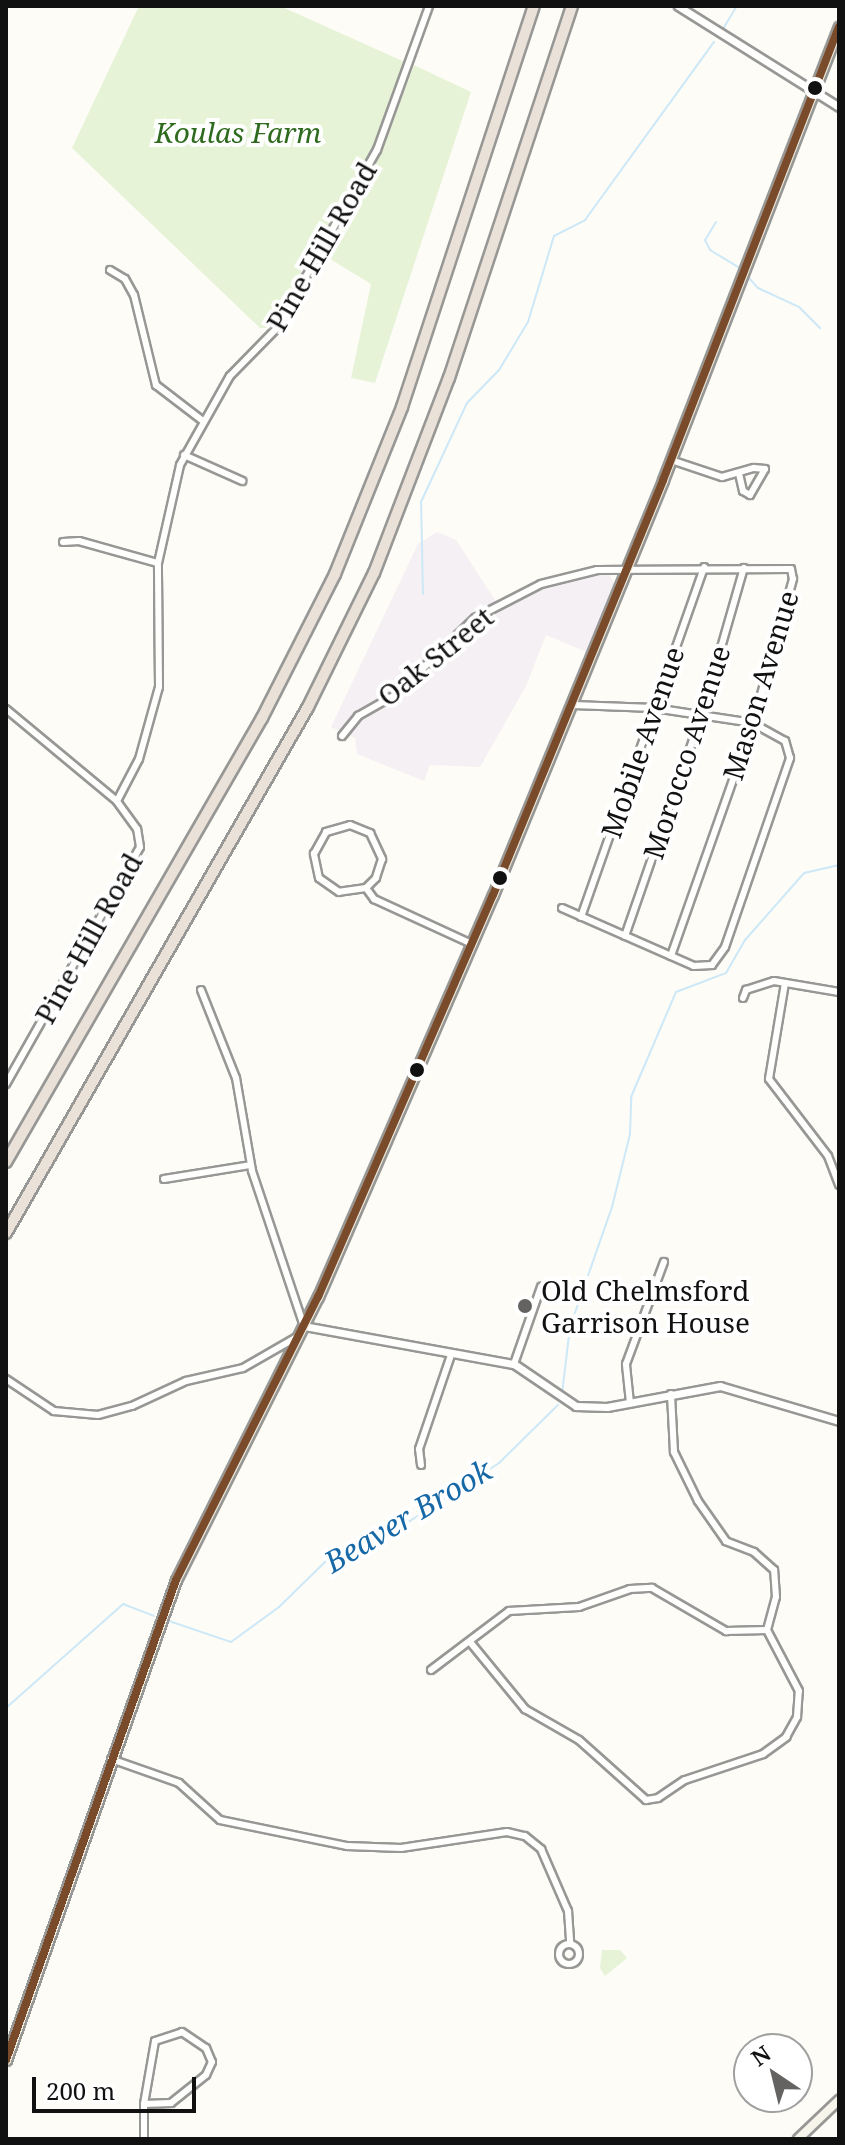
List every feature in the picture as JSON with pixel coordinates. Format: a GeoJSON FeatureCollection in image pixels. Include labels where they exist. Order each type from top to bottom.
{"type":"FeatureCollection","features":[{"type":"Feature","properties":{"kind":"highway"},"geometry":{"type":"LineString","coordinates":[[6,1162],[255,730],[335,574],[397,422],[534,6]]}},
{"type":"Feature","properties":{"kind":"highway"},"geometry":{"type":"LineString","coordinates":[[6,1233],[293,733],[374,573],[449,378],[572,6]]}},
{"type":"Feature","properties":{"kind":"main road"},"geometry":{"type":"LineString","coordinates":[[6,2060],[111,1759],[192,1544],[302,1331],[472,944],[628,569],[839,27]]}},
{"type":"Feature","properties":{"kind":"main road"},"geometry":{"type":"LineString","coordinates":[[798,2139],[839,2100]]}},
{"type":"Feature","properties":{"kind":"street","name":"Pine Hill Road"},"geometry":{"type":"LineString","coordinates":[[6,1084],[139,851],[139,832],[117,801],[139,759],[159,687],[158,563],[184,455],[236,368],[277,328],[377,150],[429,6]]}},
{"type":"Feature","properties":{"kind":"street"},"geometry":{"type":"LineString","coordinates":[[678,6],[732,44],[814,87],[839,107]]}},
{"type":"Feature","properties":{"kind":"street"},"geometry":{"type":"LineString","coordinates":[[110,270],[125,279],[134,295],[156,385],[203,421]]}},
{"type":"Feature","properties":{"kind":"street"},"geometry":{"type":"LineString","coordinates":[[184,455],[242,481]]}},
{"type":"Feature","properties":{"kind":"street"},"geometry":{"type":"LineString","coordinates":[[671,460],[722,477],[754,468],[765,469],[750,495],[743,491],[739,474]]}},
{"type":"Feature","properties":{"kind":"street"},"geometry":{"type":"LineString","coordinates":[[63,542],[79,541],[158,563]]}},
{"type":"Feature","properties":{"kind":"street","name":"Mobile Avenue"},"geometry":{"type":"LineString","coordinates":[[581,917],[704,567]]}},
{"type":"Feature","properties":{"kind":"street","name":"Morocco Avenue"},"geometry":{"type":"LineString","coordinates":[[625,936],[702,714],[744,568]]}},
{"type":"Feature","properties":{"kind":"street","name":"Mason Avenue"},"geometry":{"type":"LineString","coordinates":[[628,569],[788,568],[794,576],[753,723],[671,956]]}},
{"type":"Feature","properties":{"kind":"street","name":"Oak Street"},"geometry":{"type":"LineString","coordinates":[[342,736],[358,716],[404,687],[475,618],[570,573],[628,569]]}},
{"type":"Feature","properties":{"kind":"street"},"geometry":{"type":"LineString","coordinates":[[562,908],[671,956],[708,968],[720,957],[730,933],[790,758],[785,741],[753,723],[654,708],[573,705]]}},
{"type":"Feature","properties":{"kind":"street"},"geometry":{"type":"LineString","coordinates":[[6,709],[117,801]]}},
{"type":"Feature","properties":{"kind":"street"},"geometry":{"type":"LineString","coordinates":[[357,826],[376,840],[380,869],[366,888],[339,892],[319,878],[314,854],[332,829],[357,826]]}},
{"type":"Feature","properties":{"kind":"street"},"geometry":{"type":"LineString","coordinates":[[366,888],[383,905],[472,944]]}},
{"type":"Feature","properties":{"kind":"street"},"geometry":{"type":"LineString","coordinates":[[743,998],[746,990],[785,983],[839,992]]}},
{"type":"Feature","properties":{"kind":"street"},"geometry":{"type":"LineString","coordinates":[[785,983],[769,1079],[828,1156],[839,1185]]}},
{"type":"Feature","properties":{"kind":"street"},"geometry":{"type":"LineString","coordinates":[[201,990],[236,1078],[250,1165],[302,1331]]}},
{"type":"Feature","properties":{"kind":"street"},"geometry":{"type":"LineString","coordinates":[[164,1179],[250,1165]]}},
{"type":"Feature","properties":{"kind":"street"},"geometry":{"type":"LineString","coordinates":[[630,1403],[626,1364],[664,1262]]}},
{"type":"Feature","properties":{"kind":"street"},"geometry":{"type":"LineString","coordinates":[[514,1364],[541,1287]]}},
{"type":"Feature","properties":{"kind":"street"},"geometry":{"type":"LineString","coordinates":[[6,1379],[40,1405],[64,1414],[98,1415],[130,1407],[186,1381],[243,1368],[302,1331],[514,1364],[567,1403],[630,1403],[671,1394],[732,1387],[839,1421]]}},
{"type":"Feature","properties":{"kind":"street"},"geometry":{"type":"LineString","coordinates":[[421,1465],[419,1449],[451,1355]]}},
{"type":"Feature","properties":{"kind":"street"},"geometry":{"type":"LineString","coordinates":[[470,1642],[525,1709],[579,1740],[650,1801],[685,1780],[763,1754],[786,1737],[797,1717],[799,1691],[767,1630],[776,1597],[774,1570],[754,1552],[726,1541],[698,1501],[674,1452],[671,1394]]}},
{"type":"Feature","properties":{"kind":"street"},"geometry":{"type":"LineString","coordinates":[[431,1670],[519,1608],[579,1607],[642,1588],[652,1588],[718,1628],[767,1630]]}},
{"type":"Feature","properties":{"kind":"street"},"geometry":{"type":"LineString","coordinates":[[111,1759],[179,1783],[220,1820],[347,1846],[401,1848],[507,1832],[525,1836],[541,1849],[568,1911],[570,1943]]}},
{"type":"Feature","properties":{"kind":"street"},"geometry":{"type":"LineString","coordinates":[[144,2104],[177,2099],[208,2072],[209,2051],[186,2033],[159,2038],[151,2049],[144,2104],[144,2139]]}},
{"type":"Feature","properties":{"kind":"shaded area"},"geometry":{"type":"Polygon","coordinates":[[[437,532],[456,540],[499,606],[571,578],[608,573],[617,587],[589,653],[546,635],[526,686],[480,767],[430,765],[424,781],[357,754],[355,738],[331,727],[418,544],[437,532]]]}},
{"type":"Feature","properties":{"kind":"green space","name":"Koulas Farm"},"geometry":{"type":"Polygon","coordinates":[[[139,6],[280,6],[407,63],[376,142],[269,328],[260,328],[72,148],[139,6]]]}},
{"type":"Feature","properties":{"kind":"green space","name":"Koulas Farm"},"geometry":{"type":"Polygon","coordinates":[[[414,65],[471,92],[375,383],[351,378],[371,284],[322,254],[384,144],[414,65]]]}},
{"type":"Feature","properties":{"kind":"green space"},"geometry":{"type":"Polygon","coordinates":[[[602,1950],[620,1950],[627,1958],[605,1976],[600,1968],[602,1950]]]}},
{"type":"Feature","properties":{"kind":"waterway"},"geometry":{"type":"LineString","coordinates":[[723,29],[737,6]]}},
{"type":"Feature","properties":{"kind":"waterway"},"geometry":{"type":"LineString","coordinates":[[423,594],[421,502],[467,403],[499,370],[528,322],[554,236],[585,220],[714,42]]}},
{"type":"Feature","properties":{"kind":"waterway"},"geometry":{"type":"LineString","coordinates":[[716,222],[705,240],[710,250],[740,268]]}},
{"type":"Feature","properties":{"kind":"waterway"},"geometry":{"type":"LineString","coordinates":[[748,277],[758,288],[799,307],[820,328]]}},
{"type":"Feature","properties":{"kind":"waterway","name":"Beaver Brook"},"geometry":{"type":"LineString","coordinates":[[562,1394],[570,1327],[612,1207],[630,1134],[631,1097],[676,992],[726,973],[745,940],[804,873],[839,865]]}},
{"type":"Feature","properties":{"kind":"waterway","name":"Beaver Brook"},"geometry":{"type":"LineString","coordinates":[[169,1621],[231,1642],[279,1607],[325,1562],[396,1530],[499,1463],[558,1405]]}},
{"type":"Feature","properties":{"kind":"waterway","name":"Beaver Brook"},"geometry":{"type":"LineString","coordinates":[[6,1708],[123,1604],[154,1616]]}},
{"type":"Feature","properties":{"kind":"transit line"},"geometry":{"type":"LineString","coordinates":[[6,2060],[176,1580],[318,1297],[493,895],[663,480],[839,27]]}},
{"type":"Feature","properties":{"kind":"place","name":"Old Chelmsford Garrison House"},"geometry":{"type":"Point","coordinates":[525,1306]}}]}
